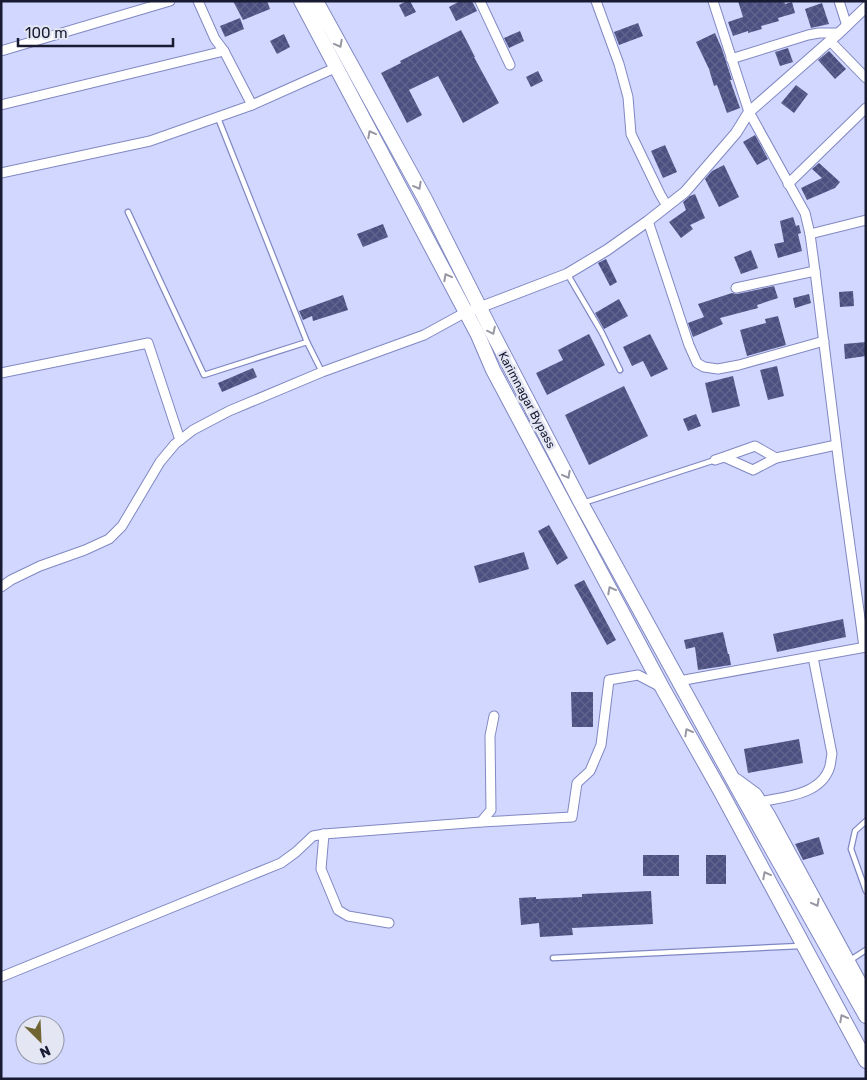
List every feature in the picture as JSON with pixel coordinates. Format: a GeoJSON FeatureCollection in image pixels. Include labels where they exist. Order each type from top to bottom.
{"type":"FeatureCollection","features":[{"type":"Feature","properties":{"kind":"highway"},"geometry":{"type":"LineString","coordinates":[[301,1],[466,312],[493,370],[663,689],[721,792],[866,1061]]}},
{"type":"Feature","properties":{"kind":"highway","name":"Karimnagar Bypass"},"geometry":{"type":"LineString","coordinates":[[316,1],[425,199],[582,503],[742,796],[866,1016]]}},
{"type":"Feature","properties":{"kind":"highway"},"geometry":{"type":"LineString","coordinates":[[732,777],[755,795],[768,815],[866,995]]}},
{"type":"Feature","properties":{"kind":"street"},"geometry":{"type":"LineString","coordinates":[[1,51],[170,1]]}},
{"type":"Feature","properties":{"kind":"street"},"geometry":{"type":"LineString","coordinates":[[198,1],[215,39],[224,51],[252,105]]}},
{"type":"Feature","properties":{"kind":"street"},"geometry":{"type":"LineString","coordinates":[[480,1],[510,65]]}},
{"type":"Feature","properties":{"kind":"street"},"geometry":{"type":"LineString","coordinates":[[596,1],[619,64],[628,97],[631,134],[667,206]]}},
{"type":"Feature","properties":{"kind":"street"},"geometry":{"type":"LineString","coordinates":[[679,681],[865,647],[836,445],[810,234],[805,214],[749,112],[712,1]]}},
{"type":"Feature","properties":{"kind":"street"},"geometry":{"type":"LineString","coordinates":[[839,1],[843,29]]}},
{"type":"Feature","properties":{"kind":"street"},"geometry":{"type":"LineString","coordinates":[[1,587],[40,566],[109,539],[122,526],[160,462],[175,444],[193,430],[229,411],[322,372],[424,335],[466,312],[567,274],[608,250],[685,192],[736,133],[749,112],[866,7]]}},
{"type":"Feature","properties":{"kind":"street"},"geometry":{"type":"LineString","coordinates":[[731,59],[819,32],[843,29]]}},
{"type":"Feature","properties":{"kind":"street"},"geometry":{"type":"LineString","coordinates":[[830,41],[866,78]]}},
{"type":"Feature","properties":{"kind":"street"},"geometry":{"type":"LineString","coordinates":[[1,105],[224,51]]}},
{"type":"Feature","properties":{"kind":"street"},"geometry":{"type":"LineString","coordinates":[[1,173],[150,141],[252,105],[335,68]]}},
{"type":"Feature","properties":{"kind":"street"},"geometry":{"type":"LineString","coordinates":[[788,184],[866,108]]}},
{"type":"Feature","properties":{"kind":"street"},"geometry":{"type":"LineString","coordinates":[[810,234],[866,220]]}},
{"type":"Feature","properties":{"kind":"street"},"geometry":{"type":"LineString","coordinates":[[648,221],[689,345],[697,363],[704,367],[718,369],[824,341]]}},
{"type":"Feature","properties":{"kind":"street"},"geometry":{"type":"LineString","coordinates":[[736,288],[815,271]]}},
{"type":"Feature","properties":{"kind":"street"},"geometry":{"type":"LineString","coordinates":[[1,373],[148,343],[180,440]]}},
{"type":"Feature","properties":{"kind":"street"},"geometry":{"type":"LineString","coordinates":[[720,458],[753,470],[776,458],[836,445]]}},
{"type":"Feature","properties":{"kind":"street"},"geometry":{"type":"LineString","coordinates":[[720,458],[755,446],[776,458]]}},
{"type":"Feature","properties":{"kind":"street"},"geometry":{"type":"LineString","coordinates":[[760,802],[799,794],[813,787],[823,779],[830,767],[832,754],[813,656]]}},
{"type":"Feature","properties":{"kind":"street"},"geometry":{"type":"LineString","coordinates":[[1,977],[281,864],[313,836],[481,822],[572,817],[577,783],[590,771],[601,745],[609,680],[638,675],[663,689]]}},
{"type":"Feature","properties":{"kind":"street"},"geometry":{"type":"LineString","coordinates":[[481,822],[491,810],[490,736],[494,716]]}},
{"type":"Feature","properties":{"kind":"street"},"geometry":{"type":"LineString","coordinates":[[324,834],[321,869],[338,910],[348,916],[389,922]]}},
{"type":"Feature","properties":{"kind":"lane"},"geometry":{"type":"LineString","coordinates":[[218,118],[307,342],[322,372]]}},
{"type":"Feature","properties":{"kind":"lane"},"geometry":{"type":"LineString","coordinates":[[128,212],[204,375],[307,342]]}},
{"type":"Feature","properties":{"kind":"lane"},"geometry":{"type":"LineString","coordinates":[[567,274],[602,333],[620,370]]}},
{"type":"Feature","properties":{"kind":"lane"},"geometry":{"type":"LineString","coordinates":[[582,503],[720,458]]}},
{"type":"Feature","properties":{"kind":"lane"},"geometry":{"type":"LineString","coordinates":[[866,821],[855,831],[851,849],[866,891]]}},
{"type":"Feature","properties":{"kind":"lane"},"geometry":{"type":"LineString","coordinates":[[553,958],[804,946]]}},
{"type":"Feature","properties":{"kind":"lane"},"geometry":{"type":"LineString","coordinates":[[848,962],[866,950]]}},
{"type":"Feature","properties":{"kind":"building"},"geometry":{"type":"Polygon","coordinates":[[[233,1],[267,1],[270,9],[243,20],[233,1]]]}},
{"type":"Feature","properties":{"kind":"building"},"geometry":{"type":"Polygon","coordinates":[[[410,1],[416,12],[405,17],[399,5],[410,1]]]}},
{"type":"Feature","properties":{"kind":"building"},"geometry":{"type":"Polygon","coordinates":[[[460,1],[472,1],[477,11],[456,21],[449,7],[460,1]]]}},
{"type":"Feature","properties":{"kind":"building"},"geometry":{"type":"Polygon","coordinates":[[[738,1],[784,1],[785,4],[792,2],[795,13],[778,18],[779,21],[761,26],[762,29],[733,36],[728,22],[743,17],[738,1]]]}},
{"type":"Feature","properties":{"kind":"building"},"geometry":{"type":"Polygon","coordinates":[[[822,3],[829,24],[811,28],[805,9],[822,3]]]}},
{"type":"Feature","properties":{"kind":"building"},"geometry":{"type":"Polygon","coordinates":[[[240,18],[244,29],[225,37],[220,26],[240,18]]]}},
{"type":"Feature","properties":{"kind":"building"},"geometry":{"type":"Polygon","coordinates":[[[638,23],[643,36],[619,45],[614,32],[638,23]]]}},
{"type":"Feature","properties":{"kind":"building"},"geometry":{"type":"Polygon","coordinates":[[[461,30],[499,103],[463,123],[438,76],[409,90],[422,115],[407,123],[381,73],[401,63],[400,61],[461,30]]]}},
{"type":"Feature","properties":{"kind":"building"},"geometry":{"type":"Polygon","coordinates":[[[520,31],[524,41],[509,48],[504,38],[520,31]]]}},
{"type":"Feature","properties":{"kind":"building"},"geometry":{"type":"Polygon","coordinates":[[[715,33],[722,49],[740,108],[727,113],[717,85],[714,86],[709,69],[696,42],[715,33]]]}},
{"type":"Feature","properties":{"kind":"building"},"geometry":{"type":"Polygon","coordinates":[[[284,34],[290,47],[277,54],[270,41],[284,34]]]}},
{"type":"Feature","properties":{"kind":"building"},"geometry":{"type":"Polygon","coordinates":[[[788,48],[793,62],[780,66],[775,52],[788,48]]]}},
{"type":"Feature","properties":{"kind":"building"},"geometry":{"type":"Polygon","coordinates":[[[829,51],[846,69],[835,79],[818,60],[829,51]]]}},
{"type":"Feature","properties":{"kind":"building"},"geometry":{"type":"Polygon","coordinates":[[[538,71],[543,81],[531,87],[526,77],[538,71]]]}},
{"type":"Feature","properties":{"kind":"building"},"geometry":{"type":"Polygon","coordinates":[[[796,85],[808,94],[794,113],[781,103],[796,85]]]}},
{"type":"Feature","properties":{"kind":"building"},"geometry":{"type":"Polygon","coordinates":[[[755,135],[768,159],[757,165],[743,142],[755,135]]]}},
{"type":"Feature","properties":{"kind":"building"},"geometry":{"type":"Polygon","coordinates":[[[665,145],[677,172],[663,178],[651,151],[665,145]]]}},
{"type":"Feature","properties":{"kind":"building"},"geometry":{"type":"Polygon","coordinates":[[[819,163],[840,182],[835,188],[807,200],[801,188],[822,178],[812,169],[819,163]]]}},
{"type":"Feature","properties":{"kind":"building"},"geometry":{"type":"Polygon","coordinates":[[[724,165],[739,197],[719,207],[705,179],[712,171],[724,165]]]}},
{"type":"Feature","properties":{"kind":"building"},"geometry":{"type":"Polygon","coordinates":[[[695,194],[705,218],[690,225],[693,229],[681,238],[669,222],[686,210],[683,202],[695,194]]]}},
{"type":"Feature","properties":{"kind":"building"},"geometry":{"type":"Polygon","coordinates":[[[793,217],[796,226],[799,225],[801,233],[798,234],[802,251],[778,258],[774,244],[784,242],[780,221],[793,217]]]}},
{"type":"Feature","properties":{"kind":"building"},"geometry":{"type":"Polygon","coordinates":[[[383,224],[388,237],[363,247],[357,234],[383,224]]]}},
{"type":"Feature","properties":{"kind":"building"},"geometry":{"type":"Polygon","coordinates":[[[751,250],[758,268],[741,274],[734,257],[751,250]]]}},
{"type":"Feature","properties":{"kind":"building"},"geometry":{"type":"Polygon","coordinates":[[[606,259],[617,282],[610,286],[598,263],[606,259]]]}},
{"type":"Feature","properties":{"kind":"building"},"geometry":{"type":"Polygon","coordinates":[[[774,286],[778,298],[757,305],[758,308],[720,318],[723,324],[693,337],[688,323],[704,317],[698,304],[732,293],[737,294],[774,286]]]}},
{"type":"Feature","properties":{"kind":"building"},"geometry":{"type":"Polygon","coordinates":[[[853,291],[854,306],[840,307],[839,292],[853,291]]]}},
{"type":"Feature","properties":{"kind":"building"},"geometry":{"type":"Polygon","coordinates":[[[809,294],[811,303],[795,308],[793,298],[809,294]]]}},
{"type":"Feature","properties":{"kind":"building"},"geometry":{"type":"Polygon","coordinates":[[[343,295],[348,310],[313,321],[312,316],[303,320],[299,311],[343,295]]]}},
{"type":"Feature","properties":{"kind":"building"},"geometry":{"type":"Polygon","coordinates":[[[619,299],[628,316],[604,329],[595,313],[619,299]]]}},
{"type":"Feature","properties":{"kind":"building"},"geometry":{"type":"Polygon","coordinates":[[[778,316],[786,345],[747,356],[740,330],[766,323],[765,319],[778,316]]]}},
{"type":"Feature","properties":{"kind":"building"},"geometry":{"type":"Polygon","coordinates":[[[589,334],[605,365],[547,395],[536,373],[563,360],[558,350],[589,334]]]}},
{"type":"Feature","properties":{"kind":"building"},"geometry":{"type":"Polygon","coordinates":[[[650,334],[668,369],[651,377],[643,361],[632,366],[623,347],[650,334]]]}},
{"type":"Feature","properties":{"kind":"building"},"geometry":{"type":"Polygon","coordinates":[[[866,342],[866,356],[845,359],[844,344],[866,342]]]}},
{"type":"Feature","properties":{"kind":"building"},"geometry":{"type":"Polygon","coordinates":[[[777,366],[784,396],[768,400],[760,370],[777,366]]]}},
{"type":"Feature","properties":{"kind":"building"},"geometry":{"type":"Polygon","coordinates":[[[253,368],[257,377],[222,392],[218,383],[253,368]]]}},
{"type":"Feature","properties":{"kind":"building"},"geometry":{"type":"Polygon","coordinates":[[[733,376],[740,406],[712,413],[705,383],[733,376]]]}},
{"type":"Feature","properties":{"kind":"building"},"geometry":{"type":"Polygon","coordinates":[[[624,386],[648,436],[589,465],[565,415],[624,386]]]}},
{"type":"Feature","properties":{"kind":"building"},"geometry":{"type":"Polygon","coordinates":[[[696,414],[701,426],[688,431],[683,419],[696,414]]]}},
{"type":"Feature","properties":{"kind":"building"},"geometry":{"type":"Polygon","coordinates":[[[549,525],[568,558],[557,565],[538,531],[549,525]]]}},
{"type":"Feature","properties":{"kind":"building"},"geometry":{"type":"Polygon","coordinates":[[[524,552],[529,569],[479,583],[474,566],[524,552]]]}},
{"type":"Feature","properties":{"kind":"building"},"geometry":{"type":"Polygon","coordinates":[[[584,580],[616,640],[607,645],[574,585],[584,580]]]}},
{"type":"Feature","properties":{"kind":"building"},"geometry":{"type":"Polygon","coordinates":[[[843,619],[846,637],[777,652],[773,634],[843,619]]]}},
{"type":"Feature","properties":{"kind":"building"},"geometry":{"type":"Polygon","coordinates":[[[723,632],[731,665],[698,670],[695,647],[686,649],[684,640],[723,632]]]}},
{"type":"Feature","properties":{"kind":"building"},"geometry":{"type":"Polygon","coordinates":[[[571,692],[593,692],[593,727],[572,727],[571,692]]]}},
{"type":"Feature","properties":{"kind":"building"},"geometry":{"type":"Polygon","coordinates":[[[799,739],[803,763],[748,773],[744,749],[799,739]]]}},
{"type":"Feature","properties":{"kind":"building"},"geometry":{"type":"Polygon","coordinates":[[[819,837],[824,854],[803,860],[795,844],[819,837]]]}},
{"type":"Feature","properties":{"kind":"building"},"geometry":{"type":"Polygon","coordinates":[[[643,855],[679,855],[679,876],[643,876],[643,855]]]}},
{"type":"Feature","properties":{"kind":"building"},"geometry":{"type":"Polygon","coordinates":[[[706,855],[726,855],[726,884],[706,884],[706,855]]]}},
{"type":"Feature","properties":{"kind":"building"},"geometry":{"type":"Polygon","coordinates":[[[651,891],[653,924],[572,928],[573,935],[540,937],[539,923],[521,925],[519,898],[582,897],[582,894],[651,891]]]}}]}
